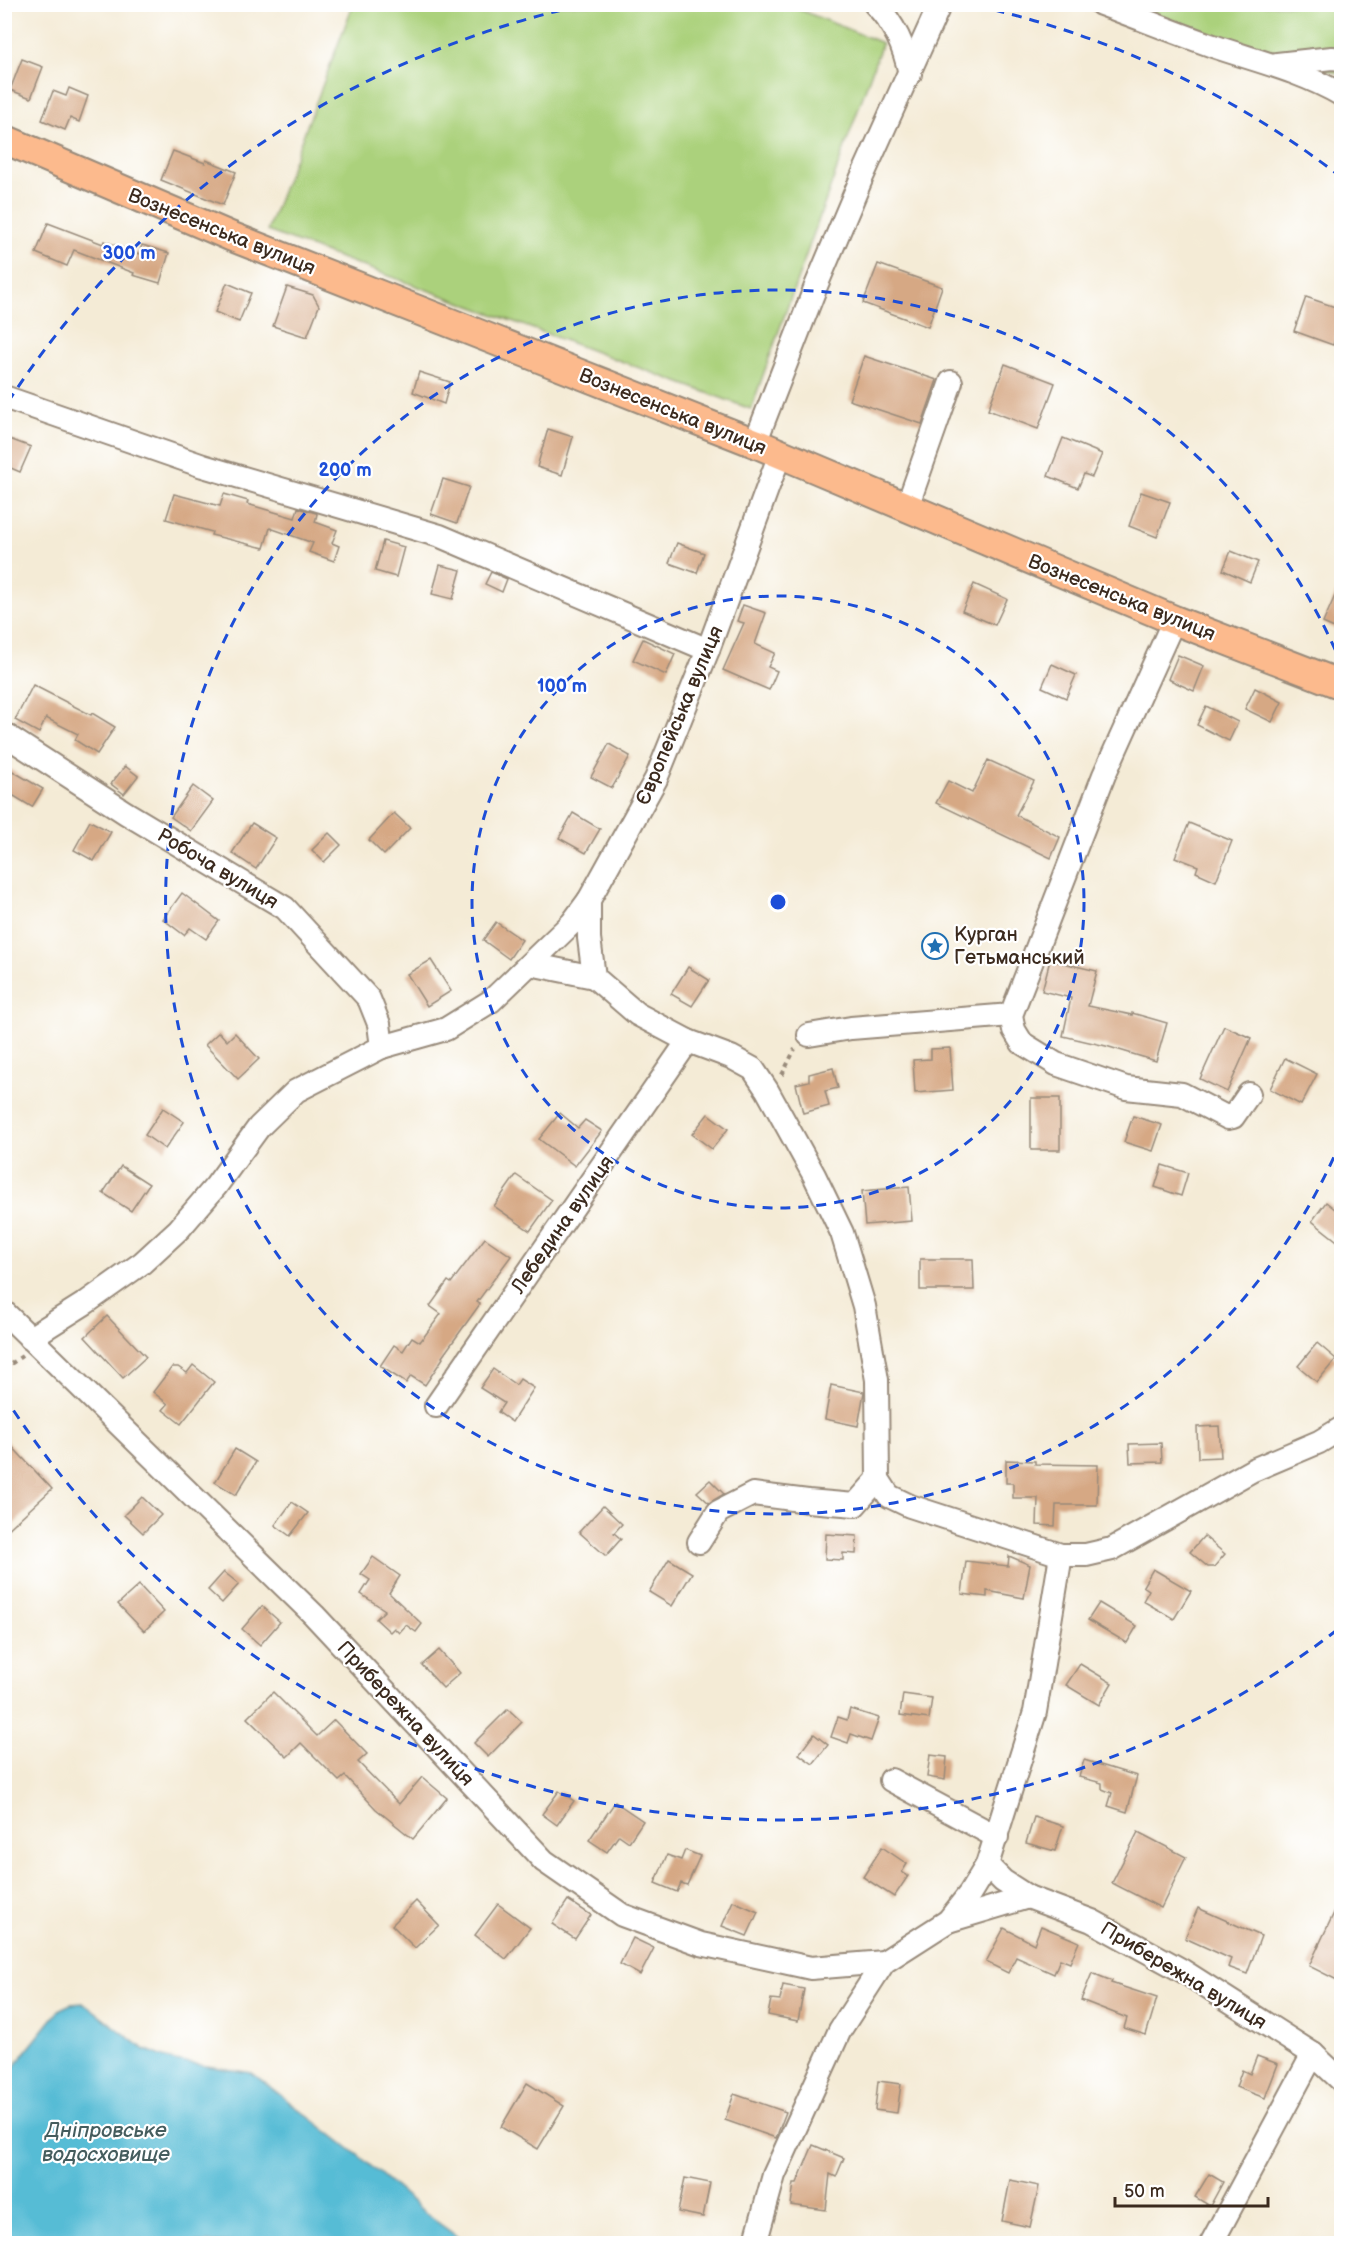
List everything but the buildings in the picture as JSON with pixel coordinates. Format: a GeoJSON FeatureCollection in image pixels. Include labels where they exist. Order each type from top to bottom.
{"type":"FeatureCollection","features":[{"type":"Feature","properties":{"kind":"main road","name":"Вознесенська вулиця"},"geometry":{"type":"LineString","coordinates":[[4,139],[230,236],[768,449],[1174,620],[1341,685]]}},
{"type":"Feature","properties":{"kind":"street"},"geometry":{"type":"LineString","coordinates":[[875,4],[895,28],[905,51],[910,74]]}},
{"type":"Feature","properties":{"kind":"street","name":"Європейська вулиця"},"geometry":{"type":"LineString","coordinates":[[30,1338],[87,1302],[142,1263],[179,1229],[216,1186],[259,1127],[296,1091],[382,1047],[446,1029],[491,1001],[572,923],[589,900],[656,779],[708,650],[816,286],[940,4]]}},
{"type":"Feature","properties":{"kind":"street"},"geometry":{"type":"LineString","coordinates":[[1101,4],[1215,46],[1275,64],[1325,85],[1341,95]]}},
{"type":"Feature","properties":{"kind":"street"},"geometry":{"type":"LineString","coordinates":[[1275,64],[1341,59]]}},
{"type":"Feature","properties":{"kind":"street"},"geometry":{"type":"LineString","coordinates":[[907,507],[951,382]]}},
{"type":"Feature","properties":{"kind":"street"},"geometry":{"type":"LineString","coordinates":[[4,397],[203,466],[440,536],[708,650]]}},
{"type":"Feature","properties":{"kind":"street"},"geometry":{"type":"LineString","coordinates":[[1174,620],[1104,775],[1011,1015],[1014,1030],[1022,1043],[1056,1064],[1126,1088],[1182,1094],[1228,1118],[1233,1117],[1249,1094]]}},
{"type":"Feature","properties":{"kind":"street","name":"Робоча вулиця"},"geometry":{"type":"LineString","coordinates":[[4,734],[126,813],[285,908],[369,999],[380,1024],[382,1047]]}},
{"type":"Feature","properties":{"kind":"street"},"geometry":{"type":"LineString","coordinates":[[589,900],[589,938],[594,977]]}},
{"type":"Feature","properties":{"kind":"street"},"geometry":{"type":"LineString","coordinates":[[530,964],[594,977],[637,1014],[688,1041],[731,1057],[753,1069],[814,1175],[842,1233],[864,1306],[877,1380],[878,1479],[889,1496],[910,1506],[1060,1556],[1086,1555],[1112,1549],[1253,1470],[1319,1442],[1341,1428]]}},
{"type":"Feature","properties":{"kind":"street"},"geometry":{"type":"LineString","coordinates":[[810,1035],[851,1028],[1011,1015]]}},
{"type":"Feature","properties":{"kind":"street","name":"Лебедина вулиця"},"geometry":{"type":"LineString","coordinates":[[436,1406],[688,1041]]}},
{"type":"Feature","properties":{"kind":"street","name":"Прибережна вулиця"},"geometry":{"type":"LineString","coordinates":[[4,1312],[314,1615],[544,1861],[622,1915],[701,1944],[811,1968],[884,1962]]}},
{"type":"Feature","properties":{"kind":"street"},"geometry":{"type":"LineString","coordinates":[[699,1542],[718,1512],[753,1494],[855,1505],[878,1479]]}},
{"type":"Feature","properties":{"kind":"street"},"geometry":{"type":"LineString","coordinates":[[948,1921],[970,1893],[987,1865],[997,1838],[1035,1712],[1060,1556]]}},
{"type":"Feature","properties":{"kind":"street"},"geometry":{"type":"LineString","coordinates":[[891,1780],[997,1838]]}},
{"type":"Feature","properties":{"kind":"street","name":"Прибережна вулиця"},"geometry":{"type":"LineString","coordinates":[[987,1865],[1003,1881],[1028,1897],[1092,1921],[1184,1971],[1313,2054],[1341,2081]]}},
{"type":"Feature","properties":{"kind":"street"},"geometry":{"type":"LineString","coordinates":[[755,2244],[774,2175],[840,2030],[884,1962],[948,1921],[1028,1897]]}},
{"type":"Feature","properties":{"kind":"street"},"geometry":{"type":"LineString","coordinates":[[1210,2244],[1313,2054]]}},
{"type":"Feature","properties":{"kind":"path"},"geometry":{"type":"LineString","coordinates":[[767,1090],[777,1083],[800,1040],[810,1035]]}},
{"type":"Feature","properties":{"kind":"green space"},"geometry":{"type":"Polygon","coordinates":[[[353,5],[788,5],[882,43],[751,409],[267,231],[353,5]]]}},
{"type":"Feature","properties":{"kind":"green space"},"geometry":{"type":"Polygon","coordinates":[[[1103,5],[1341,5],[1341,74],[1103,5]]]}},
{"type":"Feature","properties":{"kind":"water","name":"Дніпровське водосховище"},"geometry":{"type":"Polygon","coordinates":[[[84,2003],[144,2049],[174,2061],[252,2073],[358,2155],[429,2216],[466,2243],[5,2243],[5,2078],[60,2009],[71,2004],[84,2003]]]}},
{"type":"Feature","properties":{"kind":"place","name":"Курган Гетьманський"},"geometry":{"type":"Point","coordinates":[935,946]}}]}
